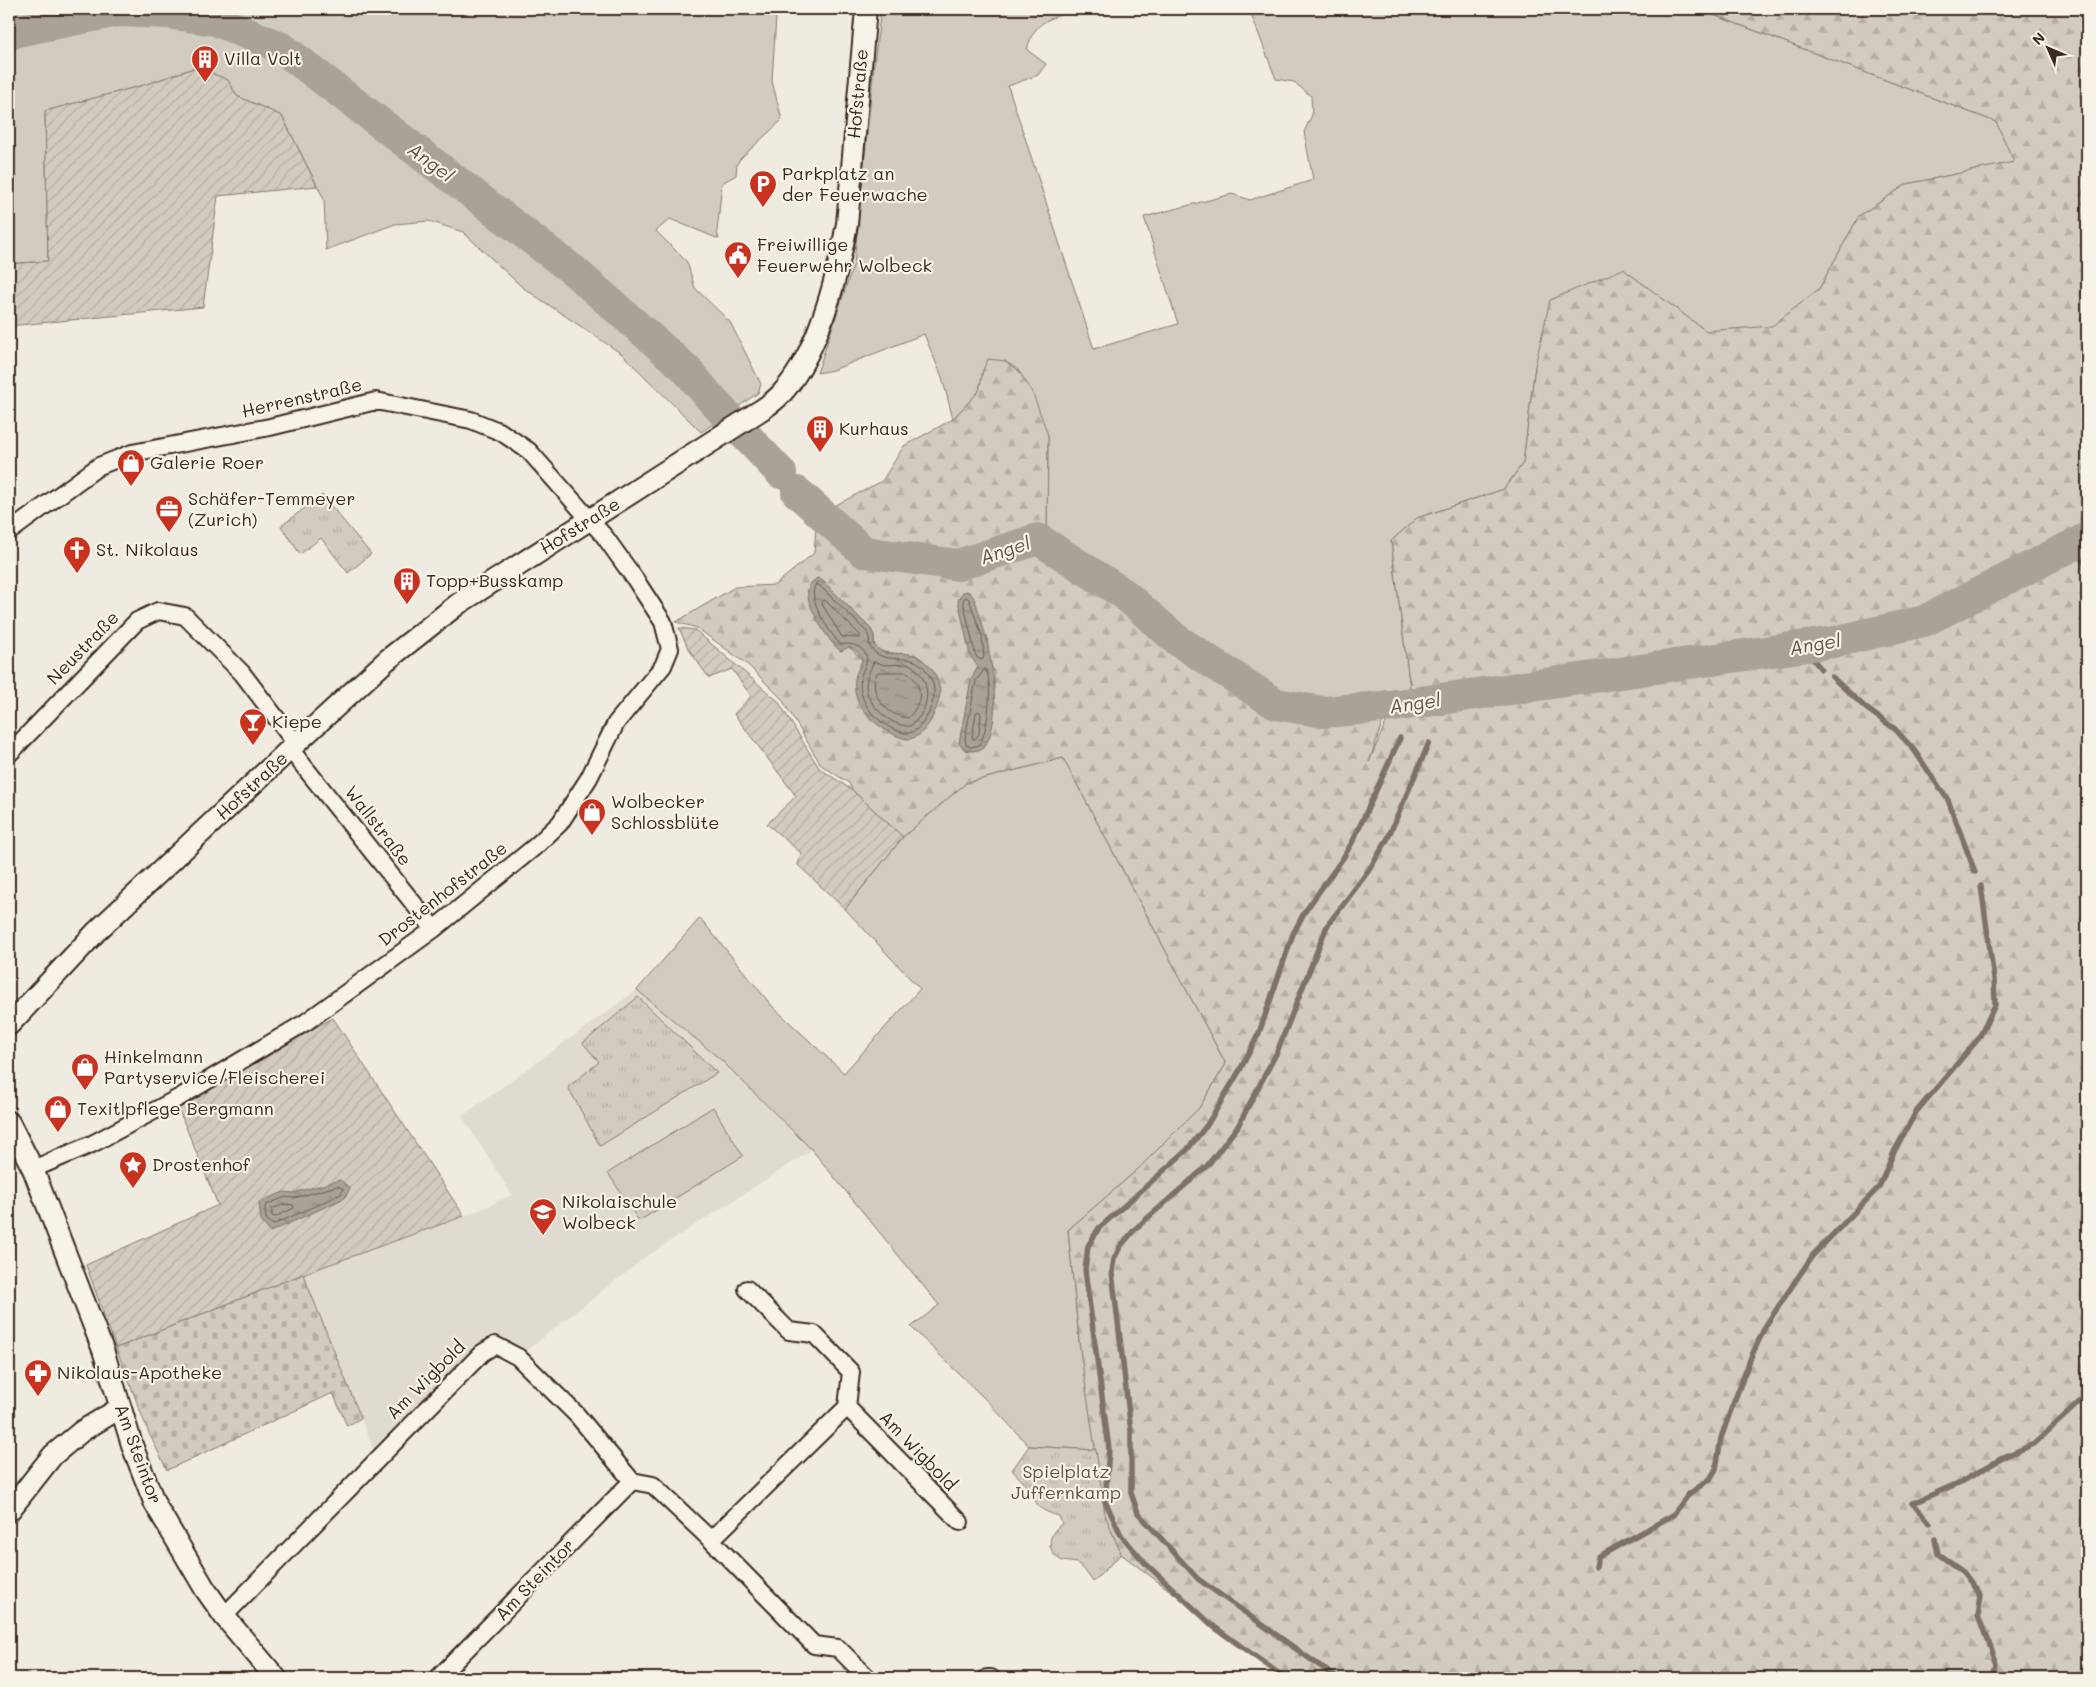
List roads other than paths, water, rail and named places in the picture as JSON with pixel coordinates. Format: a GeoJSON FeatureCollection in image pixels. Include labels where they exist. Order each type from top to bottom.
{"type":"FeatureCollection","features":[{"type":"Feature","properties":{"kind":"street","name":"Hofstraße"},"geometry":{"type":"LineString","coordinates":[[9,1025],[96,932],[293,746],[416,635],[458,604],[715,440],[758,412],[781,394],[805,358],[822,319],[838,267],[847,224],[866,9]]}},
{"type":"Feature","properties":{"kind":"street","name":"Herrenstraße"},"geometry":{"type":"LineString","coordinates":[[9,532],[99,466],[132,453],[270,427],[376,401],[471,420],[501,432],[529,451],[589,519]]}},
{"type":"Feature","properties":{"kind":"street","name":"Drostenhofstraße"},"geometry":{"type":"LineString","coordinates":[[33,1169],[92,1144],[173,1101],[314,1016],[434,929],[537,845],[560,823],[589,778],[616,723],[663,666],[670,649],[663,622],[605,537],[589,519]]}},
{"type":"Feature","properties":{"kind":"street","name":"Neustraße"},"geometry":{"type":"LineString","coordinates":[[9,754],[137,621],[158,611],[185,616],[242,673],[293,746]]}},
{"type":"Feature","properties":{"kind":"street","name":"Wallstraße"},"geometry":{"type":"LineString","coordinates":[[293,746],[434,929]]}},
{"type":"Feature","properties":{"kind":"street","name":"Am Steintor"},"geometry":{"type":"LineString","coordinates":[[12,1133],[33,1169],[103,1350],[133,1448],[155,1504],[188,1562],[224,1616],[276,1678]]}},
{"type":"Feature","properties":{"kind":"street"},"geometry":{"type":"LineString","coordinates":[[711,1540],[847,1407],[851,1372],[814,1334],[789,1331],[747,1289]]}},
{"type":"Feature","properties":{"kind":"street","name":"Am Wigbold"},"geometry":{"type":"LineString","coordinates":[[224,1616],[482,1353],[496,1345],[518,1357],[577,1415],[632,1481]]}},
{"type":"Feature","properties":{"kind":"street","name":"Am Wigbold"},"geometry":{"type":"LineString","coordinates":[[847,1407],[960,1522]]}},
{"type":"Feature","properties":{"kind":"street"},"geometry":{"type":"LineString","coordinates":[[9,1511],[53,1455],[82,1430],[120,1408]]}},
{"type":"Feature","properties":{"kind":"street","name":"Am Steintor"},"geometry":{"type":"LineString","coordinates":[[438,1678],[632,1481]]}},
{"type":"Feature","properties":{"kind":"street"},"geometry":{"type":"LineString","coordinates":[[632,1481],[653,1485],[711,1540],[814,1645],[838,1648],[868,1678]]}},
{"type":"Feature","properties":{"kind":"water"},"geometry":{"type":"Polygon","coordinates":[[[817,578],[824,582],[871,629],[874,636],[874,645],[881,651],[917,656],[933,671],[939,688],[939,699],[934,714],[926,728],[915,737],[906,739],[884,729],[871,719],[862,708],[858,701],[855,686],[856,676],[862,659],[849,647],[841,651],[831,642],[816,618],[808,592],[809,585],[817,578]]]}},
{"type":"Feature","properties":{"kind":"water"},"geometry":{"type":"Polygon","coordinates":[[[967,591],[975,601],[983,627],[994,684],[993,722],[989,738],[982,749],[971,751],[964,749],[959,743],[971,680],[978,667],[970,655],[958,600],[963,592],[967,591]]]}},
{"type":"Feature","properties":{"kind":"water"},"geometry":{"type":"Polygon","coordinates":[[[340,1180],[350,1188],[345,1198],[270,1232],[261,1221],[259,1202],[284,1192],[293,1193],[340,1180]]]}},
{"type":"Feature","properties":{"kind":"waterway","name":"Angel"},"geometry":{"type":"LineString","coordinates":[[9,35],[17,31],[118,11],[167,13],[215,20],[282,48],[574,271],[686,369],[713,401],[781,473]]}},
{"type":"Feature","properties":{"kind":"waterway","name":"Angel"},"geometry":{"type":"LineString","coordinates":[[797,492],[864,552],[958,565],[1038,539],[1124,594],[1177,640],[1276,704],[1323,712],[1393,706],[1834,642],[1924,621],[2087,538]]}},
{"type":"Feature","properties":{"kind":"waterway"},"geometry":{"type":"LineString","coordinates":[[2072,546],[2087,566]]}},
{"type":"Feature","properties":{"kind":"waterway"},"geometry":{"type":"LineString","coordinates":[[1807,646],[1812,658],[1821,669]]}},
{"type":"Feature","properties":{"kind":"waterway"},"geometry":{"type":"LineString","coordinates":[[1832,677],[1867,709],[1895,729],[1914,750],[1948,800],[1975,872]]}},
{"type":"Feature","properties":{"kind":"waterway"},"geometry":{"type":"LineString","coordinates":[[1444,712],[1447,699]]}},
{"type":"Feature","properties":{"kind":"waterway"},"geometry":{"type":"LineString","coordinates":[[1408,716],[1409,704]]}},
{"type":"Feature","properties":{"kind":"waterway"},"geometry":{"type":"LineString","coordinates":[[1285,1678],[1214,1627],[1145,1563],[1121,1535],[1105,1501],[1109,1449],[1085,1270],[1088,1246],[1099,1228],[1187,1150],[1207,1125],[1240,1070],[1259,1033],[1293,934],[1304,913],[1353,841],[1400,738]]}},
{"type":"Feature","properties":{"kind":"waterway"},"geometry":{"type":"LineString","coordinates":[[1337,1678],[1198,1579],[1138,1513],[1131,1493],[1131,1431],[1112,1272],[1114,1259],[1120,1247],[1135,1229],[1207,1166],[1238,1126],[1277,1052],[1327,926],[1369,870],[1387,840],[1429,743]]}},
{"type":"Feature","properties":{"kind":"waterway"},"geometry":{"type":"LineString","coordinates":[[1596,1567],[1598,1557],[1673,1515],[1689,1494],[1710,1479],[1716,1469],[1721,1438],[1729,1415],[1751,1357],[1766,1325],[1813,1255],[1879,1187],[1894,1152],[1916,1112],[1979,1038],[1995,1005],[1994,979],[1981,886]]}},
{"type":"Feature","properties":{"kind":"waterway"},"geometry":{"type":"LineString","coordinates":[[1930,1523],[1913,1503],[1963,1481],[2006,1456],[2034,1444],[2087,1395]]}},
{"type":"Feature","properties":{"kind":"waterway"},"geometry":{"type":"LineString","coordinates":[[1935,1539],[1938,1554],[1963,1572],[1981,1596],[1978,1615],[1996,1664],[1993,1678]]}},
{"type":"Feature","properties":{"kind":"place","name":"Villa Volt"},"geometry":{"type":"Point","coordinates":[205,83]}},
{"type":"Feature","properties":{"kind":"place","name":"Parkplatz an der Feuerwache"},"geometry":{"type":"Point","coordinates":[763,208]}},
{"type":"Feature","properties":{"kind":"place","name":"Freiwillige Feuerwehr Wolbeck"},"geometry":{"type":"Point","coordinates":[738,279]}},
{"type":"Feature","properties":{"kind":"place","name":"Kurhaus"},"geometry":{"type":"Point","coordinates":[820,453]}},
{"type":"Feature","properties":{"kind":"place","name":"Galerie Roer"},"geometry":{"type":"Point","coordinates":[131,487]}},
{"type":"Feature","properties":{"kind":"place","name":"Schäfer-Temmeyer (Zurich)"},"geometry":{"type":"Point","coordinates":[169,533]}},
{"type":"Feature","properties":{"kind":"place","name":"St. Nikolaus"},"geometry":{"type":"Point","coordinates":[77,574]}},
{"type":"Feature","properties":{"kind":"place","name":"Topp+Busskamp"},"geometry":{"type":"Point","coordinates":[407,605]}},
{"type":"Feature","properties":{"kind":"place","name":"Kiepe"},"geometry":{"type":"Point","coordinates":[253,746]}},
{"type":"Feature","properties":{"kind":"place","name":"Wolbecker Schlossblüte"},"geometry":{"type":"Point","coordinates":[592,836]}},
{"type":"Feature","properties":{"kind":"place","name":"Hinkelmann Partyservice/Fleischerei"},"geometry":{"type":"Point","coordinates":[85,1091]}},
{"type":"Feature","properties":{"kind":"place","name":"Texitlpflege Bergmann"},"geometry":{"type":"Point","coordinates":[58,1133]}},
{"type":"Feature","properties":{"kind":"place","name":"Drostenhof"},"geometry":{"type":"Point","coordinates":[133,1189]}},
{"type":"Feature","properties":{"kind":"place","name":"Nikolaischule Wolbeck"},"geometry":{"type":"Point","coordinates":[543,1236]}},
{"type":"Feature","properties":{"kind":"place","name":"Nikolaus-Apotheke"},"geometry":{"type":"Point","coordinates":[38,1397]}},
{"type":"Feature","properties":{"kind":"park label","name":"Spielplatz Juffernkamp"},"geometry":{"type":"Point","coordinates":[1066,1482]}}]}
